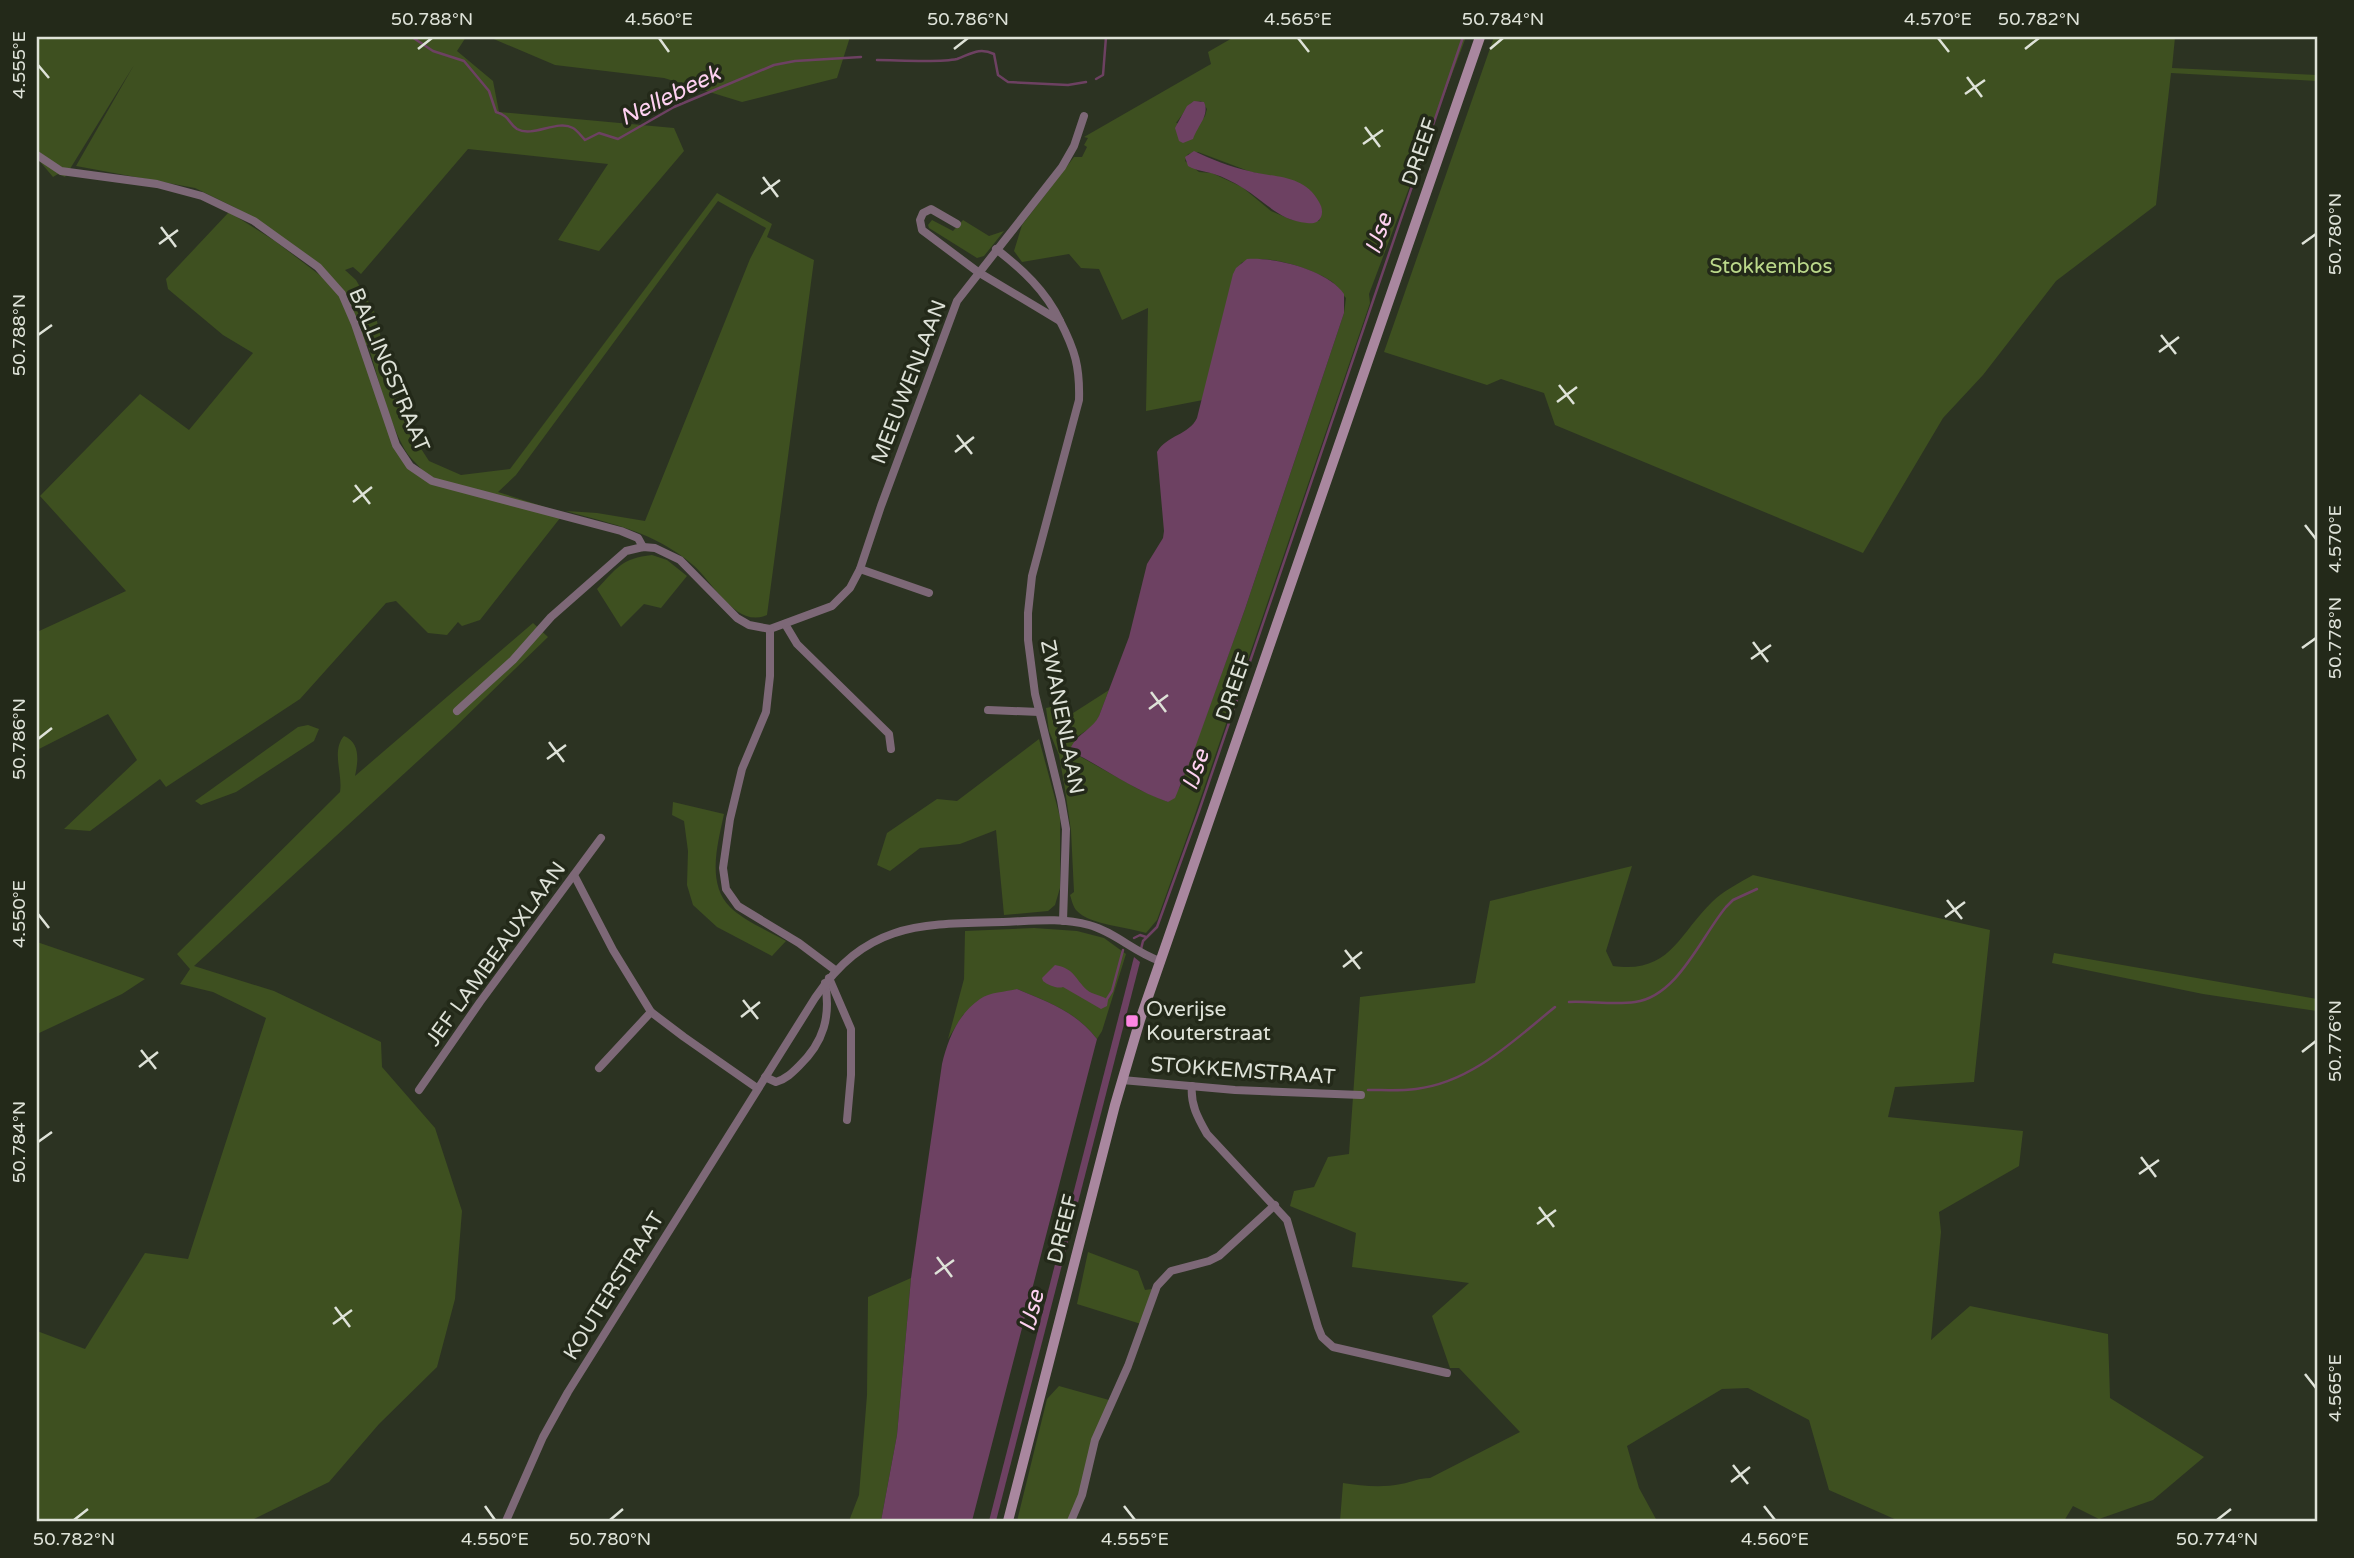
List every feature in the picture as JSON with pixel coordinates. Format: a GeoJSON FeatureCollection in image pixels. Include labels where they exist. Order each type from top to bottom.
{"type":"FeatureCollection","features":[{"type":"Feature","properties":{"kind":"main road","name":"DREEF"},"geometry":{"type":"LineString","coordinates":[[1008,1521],[1122,1080],[1160,961],[1480,37]]}},
{"type":"Feature","properties":{"kind":"street","name":"MEEUWENLAAN"},"geometry":{"type":"LineString","coordinates":[[770,629],[802,616],[818,613],[838,602],[850,589],[860,569],[880,506],[957,301],[1062,167],[1074,146],[1084,116]]}},
{"type":"Feature","properties":{"kind":"street","name":"BALLINGSTRAAT"},"geometry":{"type":"LineString","coordinates":[[37,155],[61,172],[157,184],[202,196],[254,221],[318,267],[342,294],[355,324],[396,445],[410,466],[432,481],[621,531],[638,538],[643,547],[655,548],[680,560],[737,618],[749,625],[770,629]]}},
{"type":"Feature","properties":{"kind":"street"},"geometry":{"type":"LineString","coordinates":[[957,224],[931,209],[923,213],[920,220],[922,230],[978,272],[1060,321]]}},
{"type":"Feature","properties":{"kind":"street","name":"ZWANENLAAN"},"geometry":{"type":"LineString","coordinates":[[996,249],[1049,299],[1077,358],[1080,378],[1079,400],[1032,576],[1028,613],[1028,640],[1039,712],[1066,829],[1063,921]]}},
{"type":"Feature","properties":{"kind":"street"},"geometry":{"type":"LineString","coordinates":[[457,711],[513,660],[551,617],[626,551],[643,547]]}},
{"type":"Feature","properties":{"kind":"street"},"geometry":{"type":"LineString","coordinates":[[860,569],[929,593]]}},
{"type":"Feature","properties":{"kind":"street"},"geometry":{"type":"LineString","coordinates":[[785,624],[797,644],[889,734],[891,749]]}},
{"type":"Feature","properties":{"kind":"street"},"geometry":{"type":"LineString","coordinates":[[770,629],[770,677],[766,712],[742,769],[730,819],[723,868],[726,889],[738,906],[799,943],[830,977],[851,1029],[847,1120]]}},
{"type":"Feature","properties":{"kind":"street"},"geometry":{"type":"LineString","coordinates":[[988,709],[1039,712]]}},
{"type":"Feature","properties":{"kind":"street","name":"JEF LAMBEAUXLAAN"},"geometry":{"type":"LineString","coordinates":[[419,1090],[601,838]]}},
{"type":"Feature","properties":{"kind":"street"},"geometry":{"type":"LineString","coordinates":[[573,874],[613,950],[651,1012],[757,1088]]}},
{"type":"Feature","properties":{"kind":"street","name":"KOUTERSTRAAT"},"geometry":{"type":"LineString","coordinates":[[506,1521],[543,1437],[568,1392],[757,1088],[830,977],[850,957],[877,939],[914,927],[1063,921],[1089,925],[1114,935],[1139,952],[1160,961]]}},
{"type":"Feature","properties":{"kind":"street"},"geometry":{"type":"LineString","coordinates":[[765,1077],[776,1082],[783,1080],[816,1046],[824,1030],[830,977]]}},
{"type":"Feature","properties":{"kind":"street"},"geometry":{"type":"LineString","coordinates":[[599,1068],[651,1012]]}},
{"type":"Feature","properties":{"kind":"street","name":"STOKKEMSTRAAT"},"geometry":{"type":"LineString","coordinates":[[1122,1080],[1235,1090],[1361,1095]]}},
{"type":"Feature","properties":{"kind":"street"},"geometry":{"type":"LineString","coordinates":[[1192,1086],[1191,1097],[1207,1134],[1287,1220],[1318,1327],[1327,1342],[1344,1350],[1447,1373]]}},
{"type":"Feature","properties":{"kind":"street"},"geometry":{"type":"LineString","coordinates":[[1071,1521],[1082,1496],[1094,1440],[1128,1366],[1157,1286],[1171,1271],[1219,1256],[1275,1205]]}},
{"type":"Feature","properties":{"kind":"green space"},"geometry":{"type":"Polygon","coordinates":[[[37,37],[466,37],[457,51],[493,81],[499,112],[674,128],[684,151],[599,251],[558,240],[608,164],[468,149],[361,274],[353,267],[345,270],[356,280],[375,313],[386,359],[409,430],[429,461],[461,475],[510,469],[717,193],[772,224],[767,237],[814,260],[767,615],[756,618],[735,610],[693,565],[664,544],[632,530],[566,511],[645,521],[750,259],[766,228],[718,201],[516,475],[498,492],[564,513],[480,620],[462,626],[458,622],[447,635],[428,633],[396,601],[386,603],[300,699],[166,787],[160,779],[90,831],[64,829],[137,760],[108,714],[37,750],[37,632],[126,591],[40,496],[140,394],[189,430],[253,353],[223,335],[168,289],[166,279],[229,212],[275,241],[321,276],[327,274],[238,209],[195,188],[76,166],[134,65],[65,177],[58,174],[53,177],[37,158],[37,37]],[[368,345],[361,346],[395,449],[410,470],[432,485],[427,475],[408,455],[399,438],[388,412],[368,345]]]}},
{"type":"Feature","properties":{"kind":"green space"},"geometry":{"type":"Polygon","coordinates":[[[489,37],[850,37],[837,78],[742,102],[664,78],[555,65],[489,37]]]}},
{"type":"Feature","properties":{"kind":"green space"},"geometry":{"type":"Polygon","coordinates":[[[1234,37],[1466,37],[1369,294],[1370,303],[1191,826],[1157,920],[1146,933],[1091,920],[1074,906],[1070,895],[1074,892],[1071,831],[1059,755],[1049,731],[1046,708],[1056,706],[1070,715],[1109,690],[1096,724],[1078,736],[1072,752],[1140,790],[1168,802],[1180,787],[1245,609],[1344,313],[1346,298],[1331,281],[1300,267],[1261,259],[1241,263],[1203,400],[1146,411],[1148,308],[1122,320],[1099,269],[1081,268],[1069,254],[1022,262],[1014,251],[1022,225],[1074,157],[1082,157],[1088,138],[1084,137],[1211,64],[1208,52],[1234,37]],[[1201,101],[1191,103],[1176,123],[1197,127],[1207,109],[1201,101]],[[1198,152],[1188,154],[1185,161],[1199,172],[1212,173],[1242,187],[1271,211],[1292,220],[1319,221],[1322,211],[1300,184],[1251,172],[1198,152]]]}},
{"type":"Feature","properties":{"kind":"green space","name":"Stokkembos"},"geometry":{"type":"Polygon","coordinates":[[[1494,37],[2175,37],[2172,68],[2317,75],[2317,81],[2171,73],[2156,205],[2056,281],[1983,375],[1943,418],[1863,553],[1555,425],[1544,393],[1501,379],[1487,385],[1384,352],[1494,37]]]}},
{"type":"Feature","properties":{"kind":"green space"},"geometry":{"type":"Polygon","coordinates":[[[932,220],[953,231],[963,220],[989,236],[1004,231],[984,256],[977,258],[929,228],[932,220]]]}},
{"type":"Feature","properties":{"kind":"green space"},"geometry":{"type":"Polygon","coordinates":[[[652,555],[667,560],[687,576],[661,608],[644,604],[621,627],[597,589],[627,562],[652,555]]]}},
{"type":"Feature","properties":{"kind":"green space"},"geometry":{"type":"Polygon","coordinates":[[[533,623],[548,637],[454,728],[194,966],[274,991],[381,1042],[382,1067],[435,1128],[462,1211],[455,1299],[437,1367],[379,1424],[329,1482],[250,1521],[37,1521],[37,1331],[85,1349],[145,1253],[188,1259],[266,1018],[213,992],[180,984],[190,969],[177,954],[340,792],[338,749],[344,736],[356,748],[355,776],[533,623]]]}},
{"type":"Feature","properties":{"kind":"green space"},"geometry":{"type":"Polygon","coordinates":[[[308,725],[319,729],[314,741],[236,792],[201,805],[195,801],[298,727],[308,725]]]}},
{"type":"Feature","properties":{"kind":"green space"},"geometry":{"type":"Polygon","coordinates":[[[1039,739],[1060,817],[1060,888],[1055,905],[1048,911],[1004,915],[996,830],[960,844],[920,848],[890,871],[877,865],[887,833],[937,799],[957,801],[1039,739]]]}},
{"type":"Feature","properties":{"kind":"green space"},"geometry":{"type":"Polygon","coordinates":[[[673,802],[724,814],[716,862],[718,886],[735,912],[786,941],[772,956],[717,927],[693,905],[687,885],[688,851],[684,821],[672,815],[673,802]]]}},
{"type":"Feature","properties":{"kind":"green space"},"geometry":{"type":"Polygon","coordinates":[[[1632,866],[1606,951],[1613,966],[1632,967],[1660,958],[1681,939],[1716,898],[1753,875],[1990,930],[1974,1082],[1895,1087],[1888,1117],[2023,1131],[2019,1166],[1939,1212],[1941,1232],[1931,1340],[1970,1306],[2108,1334],[2110,1398],[2204,1457],[2153,1500],[2099,1519],[2073,1506],[2064,1521],[1899,1521],[1829,1490],[1809,1420],[1748,1388],[1722,1389],[1627,1446],[1639,1488],[1657,1521],[1340,1521],[1343,1483],[1387,1486],[1430,1478],[1520,1432],[1459,1368],[1450,1368],[1432,1316],[1469,1283],[1352,1267],[1356,1233],[1290,1206],[1294,1191],[1314,1187],[1328,1157],[1349,1154],[1360,997],[1475,983],[1490,901],[1632,866]]]}},
{"type":"Feature","properties":{"kind":"green space"},"geometry":{"type":"Polygon","coordinates":[[[1034,928],[1077,931],[1104,938],[1126,954],[1102,1031],[1097,1039],[1070,1014],[1017,989],[963,1015],[948,1039],[964,979],[965,931],[1034,928]]]}},
{"type":"Feature","properties":{"kind":"green space"},"geometry":{"type":"Polygon","coordinates":[[[37,942],[145,979],[122,994],[37,1034],[37,942]]]}},
{"type":"Feature","properties":{"kind":"green space"},"geometry":{"type":"Polygon","coordinates":[[[2054,953],[2317,999],[2317,1011],[2203,994],[2052,963],[2054,953]]]}},
{"type":"Feature","properties":{"kind":"green space"},"geometry":{"type":"Polygon","coordinates":[[[1088,1252],[1138,1271],[1145,1290],[1152,1289],[1141,1324],[1077,1304],[1088,1252]]]}},
{"type":"Feature","properties":{"kind":"green space"},"geometry":{"type":"Polygon","coordinates":[[[911,1278],[897,1435],[881,1521],[849,1521],[859,1495],[867,1395],[868,1297],[911,1278]]]}},
{"type":"Feature","properties":{"kind":"green space"},"geometry":{"type":"Polygon","coordinates":[[[1059,1386],[1109,1400],[1078,1503],[1076,1521],[1017,1521],[1047,1399],[1059,1386]]]}},
{"type":"Feature","properties":{"kind":"shaded area"},"geometry":{"type":"Polygon","coordinates":[[[1194,101],[1204,102],[1206,111],[1193,139],[1183,143],[1179,141],[1175,128],[1187,106],[1194,101]]]}},
{"type":"Feature","properties":{"kind":"shaded area"},"geometry":{"type":"Polygon","coordinates":[[[1194,151],[1235,167],[1288,179],[1305,186],[1319,202],[1321,217],[1317,222],[1309,223],[1280,214],[1232,182],[1188,166],[1185,157],[1194,151]]]}},
{"type":"Feature","properties":{"kind":"shaded area"},"geometry":{"type":"Polygon","coordinates":[[[1247,259],[1286,263],[1326,278],[1344,294],[1344,313],[1245,609],[1191,759],[1175,798],[1168,802],[1072,752],[1071,747],[1099,716],[1129,637],[1147,564],[1163,538],[1157,452],[1166,442],[1189,428],[1197,418],[1233,274],[1247,259]]]}},
{"type":"Feature","properties":{"kind":"shaded area"},"geometry":{"type":"Polygon","coordinates":[[[1134,957],[1140,962],[996,1521],[989,1521],[1134,957]]]}},
{"type":"Feature","properties":{"kind":"shaded area"},"geometry":{"type":"Polygon","coordinates":[[[1055,965],[1070,971],[1089,992],[1108,1000],[1107,1006],[1101,1009],[1063,987],[1043,981],[1042,978],[1055,965]]]}},
{"type":"Feature","properties":{"kind":"shaded area"},"geometry":{"type":"Polygon","coordinates":[[[1017,989],[1070,1014],[1097,1039],[972,1521],[881,1521],[897,1435],[911,1278],[942,1064],[955,1028],[972,1005],[988,995],[1017,989]]]}},
{"type":"Feature","properties":{"kind":"waterway","name":"Nellebeek"},"geometry":{"type":"LineString","coordinates":[[412,37],[433,51],[464,61],[489,91],[496,112],[517,129],[530,131],[567,126],[585,140],[599,133],[618,139],[674,107],[774,65],[861,57]]}},
{"type":"Feature","properties":{"kind":"waterway","name":"Nellebeek"},"geometry":{"type":"LineString","coordinates":[[1096,79],[1103,75],[1106,37]]}},
{"type":"Feature","properties":{"kind":"waterway","name":"IJse"},"geometry":{"type":"LineString","coordinates":[[1141,949],[1143,941],[1157,927],[1199,811],[1463,37]]}},
{"type":"Feature","properties":{"kind":"waterway","name":"Nellebeek"},"geometry":{"type":"LineString","coordinates":[[877,60],[950,60],[984,51],[994,54],[998,75],[1008,82],[1068,85],[1086,82]]}},
{"type":"Feature","properties":{"kind":"waterway"},"geometry":{"type":"LineString","coordinates":[[1569,1002],[1635,1002],[1664,989],[1687,964],[1726,907],[1733,900],[1757,889]]}},
{"type":"Feature","properties":{"kind":"waterway"},"geometry":{"type":"LineString","coordinates":[[1134,938],[1140,935],[1146,937]]}},
{"type":"Feature","properties":{"kind":"waterway"},"geometry":{"type":"LineString","coordinates":[[1107,999],[1112,991],[1123,950]]}},
{"type":"Feature","properties":{"kind":"waterway"},"geometry":{"type":"LineString","coordinates":[[1368,1090],[1416,1089],[1455,1078],[1491,1058],[1555,1007]]}},
{"type":"Feature","properties":{"kind":"place","name":"Overijse Kouterstraat"},"geometry":{"type":"Point","coordinates":[1132,1021]}}]}
